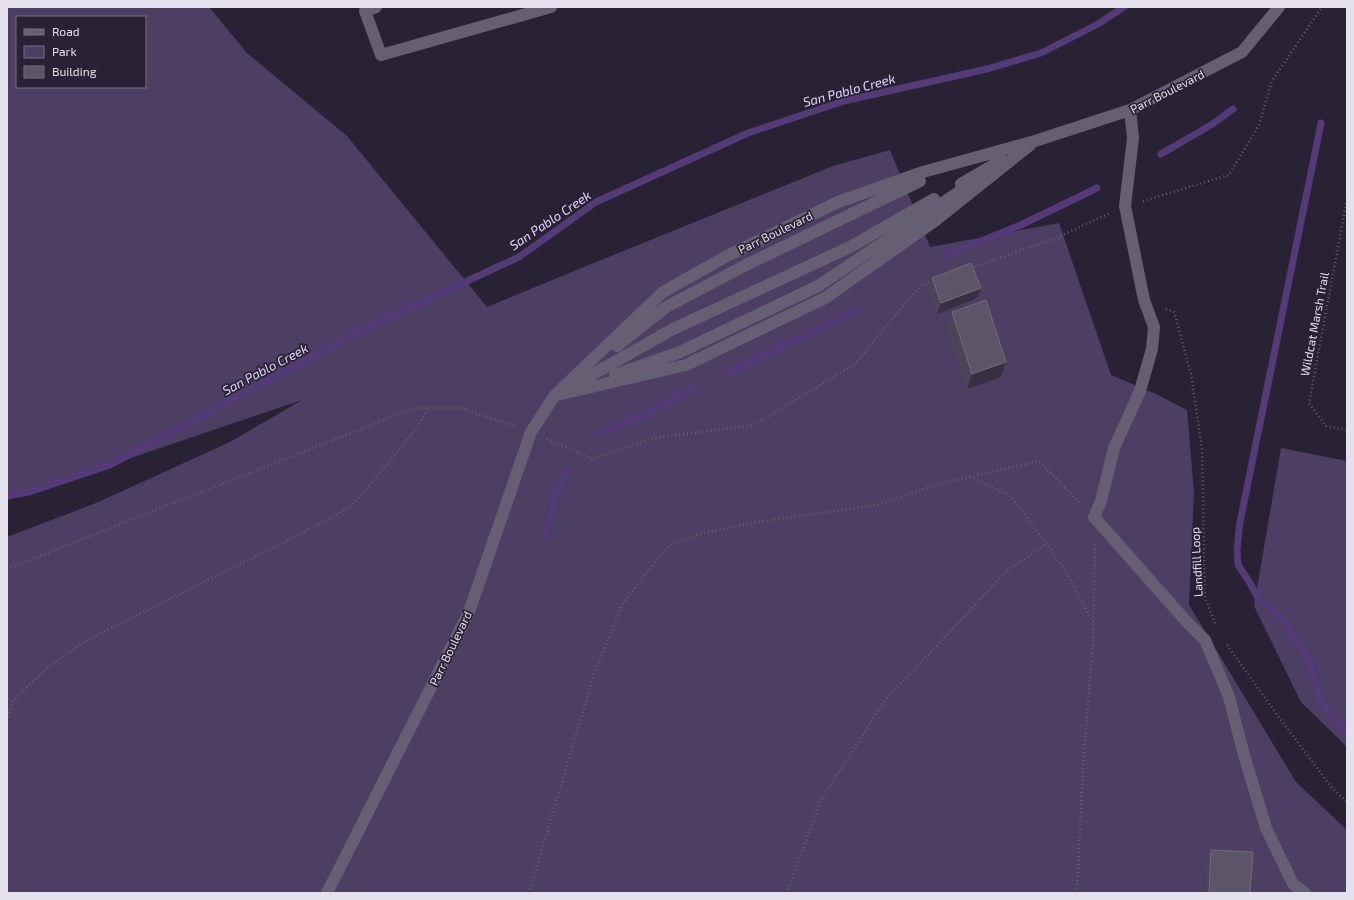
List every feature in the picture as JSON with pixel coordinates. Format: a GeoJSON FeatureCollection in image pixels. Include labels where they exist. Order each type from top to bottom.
{"type":"FeatureCollection","features":[{"type":"Feature","properties":{"kind":"lane"},"geometry":{"type":"LineString","coordinates":[[376,7],[365,11],[381,55],[551,7]]}},
{"type":"Feature","properties":{"kind":"lane","name":"Parr Boulevard"},"geometry":{"type":"LineString","coordinates":[[327,893],[469,612],[531,432],[555,395],[663,292],[724,257],[838,202],[923,172],[1035,141],[1130,110],[1242,52],[1279,7]]}},
{"type":"Feature","properties":{"kind":"lane"},"geometry":{"type":"LineString","coordinates":[[1130,110],[1133,138],[1125,206],[1144,300],[1154,327],[1152,349],[1140,391],[1114,448],[1101,501],[1094,518],[1186,621],[1205,640],[1229,697],[1244,755],[1266,828],[1293,884],[1305,893]]}},
{"type":"Feature","properties":{"kind":"lane"},"geometry":{"type":"LineString","coordinates":[[555,395],[673,329],[850,247],[1035,141]]}},
{"type":"Feature","properties":{"kind":"lane"},"geometry":{"type":"LineString","coordinates":[[555,395],[666,307],[719,279],[914,183],[1035,141]]}},
{"type":"Feature","properties":{"kind":"lane","name":"Parr Boulevard"},"geometry":{"type":"LineString","coordinates":[[555,395],[686,365],[825,298],[936,220],[1035,141]]}},
{"type":"Feature","properties":{"kind":"path"},"geometry":{"type":"LineString","coordinates":[[1125,206],[1229,175],[1259,125],[1272,81],[1322,7]]}},
{"type":"Feature","properties":{"kind":"path","name":"Wildcat Marsh Trail"},"geometry":{"type":"LineString","coordinates":[[1347,199],[1309,403],[1326,426],[1347,430]]}},
{"type":"Feature","properties":{"kind":"path","name":"Landfill Loop"},"geometry":{"type":"LineString","coordinates":[[1144,300],[1174,312],[1191,374],[1202,449],[1205,598],[1218,629]]}},
{"type":"Feature","properties":{"kind":"path"},"geometry":{"type":"LineString","coordinates":[[7,721],[13,701],[48,667],[87,640],[288,540],[352,506],[412,434],[429,408]]}},
{"type":"Feature","properties":{"kind":"path"},"geometry":{"type":"LineString","coordinates":[[529,893],[594,674],[623,603],[668,546],[700,534],[750,523],[878,504],[939,484],[1039,461],[1094,518],[1095,557],[1093,623],[1083,766],[1077,893]]}},
{"type":"Feature","properties":{"kind":"path"},"geometry":{"type":"LineString","coordinates":[[969,477],[1011,496],[1064,568],[1093,623]]}},
{"type":"Feature","properties":{"kind":"path"},"geometry":{"type":"LineString","coordinates":[[787,893],[820,802],[884,700],[1010,568],[1046,544]]}},
{"type":"Feature","properties":{"kind":"path"},"geometry":{"type":"LineString","coordinates":[[1225,641],[1278,716],[1332,788],[1347,802]]}},
{"type":"Feature","properties":{"kind":"green space"},"geometry":{"type":"Polygon","coordinates":[[[7,7],[209,7],[247,53],[347,136],[487,307],[833,166],[890,150],[930,247],[1059,223],[1111,375],[1156,394],[1187,410],[1194,493],[1189,605],[1296,782],[1347,830],[1347,893],[7,893],[7,537],[96,503],[230,442],[302,400],[7,500],[7,7]]]}},
{"type":"Feature","properties":{"kind":"green space"},"geometry":{"type":"Polygon","coordinates":[[[1281,448],[1347,461],[1347,747],[1301,702],[1254,606],[1281,448]]]}},
{"type":"Feature","properties":{"kind":"building"},"geometry":{"type":"Polygon","coordinates":[[[971,263],[981,288],[941,303],[932,278],[971,263]]]}},
{"type":"Feature","properties":{"kind":"building"},"geometry":{"type":"Polygon","coordinates":[[[986,300],[1006,362],[972,374],[952,312],[986,300]]]}},
{"type":"Feature","properties":{"kind":"building"},"geometry":{"type":"Polygon","coordinates":[[[1211,850],[1253,852],[1250,893],[1209,893],[1211,850]]]}},
{"type":"Feature","properties":{"kind":"waterway","name":"San Pablo Creek"},"geometry":{"type":"LineString","coordinates":[[7,496],[29,492],[110,465],[370,326],[519,257],[596,202],[748,133],[844,101],[987,69],[1041,53],[1098,24],[1124,7]]}},
{"type":"Feature","properties":{"kind":"waterway"},"geometry":{"type":"LineString","coordinates":[[1161,154],[1211,125],[1233,109]]}},
{"type":"Feature","properties":{"kind":"waterway"},"geometry":{"type":"LineString","coordinates":[[1321,123],[1240,522],[1237,550],[1238,565],[1259,600],[1282,618],[1310,661],[1320,700],[1347,735]]}},
{"type":"Feature","properties":{"kind":"waterway"},"geometry":{"type":"LineString","coordinates":[[947,255],[1023,224],[1097,188]]}},
{"type":"Feature","properties":{"kind":"waterway"},"geometry":{"type":"LineString","coordinates":[[727,373],[855,311]]}},
{"type":"Feature","properties":{"kind":"waterway"},"geometry":{"type":"LineString","coordinates":[[596,435],[649,413],[693,388]]}},
{"type":"Feature","properties":{"kind":"waterway"},"geometry":{"type":"LineString","coordinates":[[545,537],[556,494],[567,471]]}}]}
